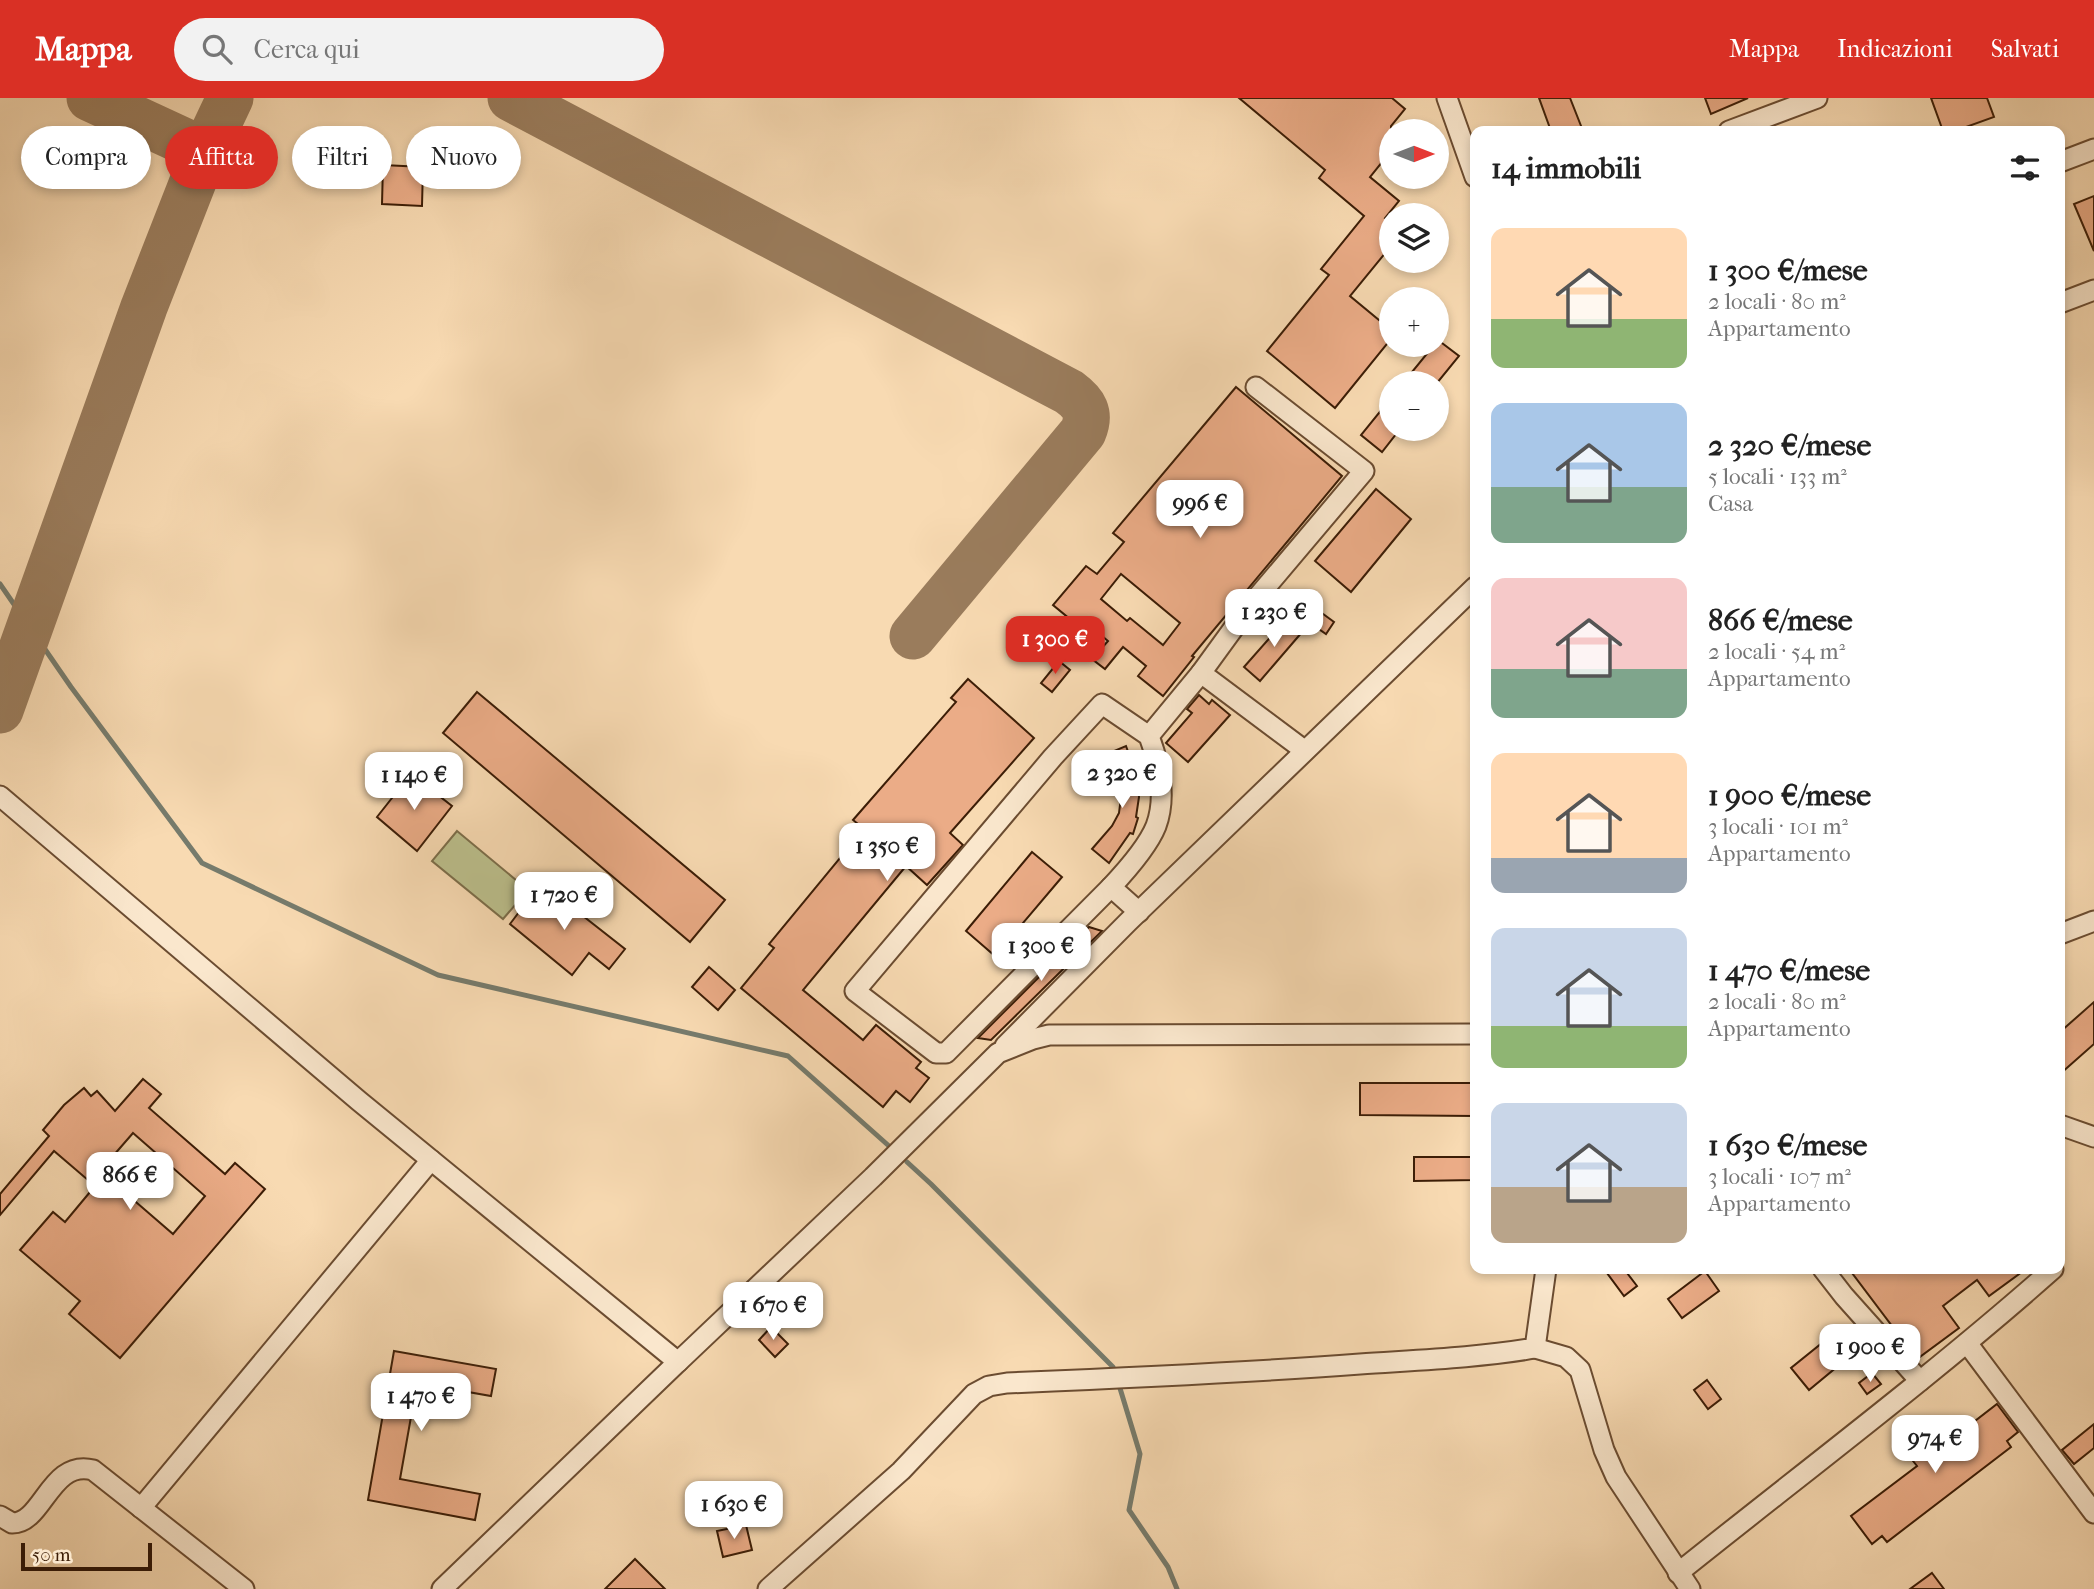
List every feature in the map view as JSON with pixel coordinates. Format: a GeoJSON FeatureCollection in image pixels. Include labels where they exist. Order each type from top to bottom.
{"type":"FeatureCollection","features":[{"type":"Feature","properties":{"kind":"lane"},"geometry":{"type":"LineString","coordinates":[[1447,98],[1470,163]]}},
{"type":"Feature","properties":{"kind":"lane"},"geometry":{"type":"LineString","coordinates":[[1742,126],[1817,98]]}},
{"type":"Feature","properties":{"kind":"lane"},"geometry":{"type":"LineString","coordinates":[[2065,160],[2094,149]]}},
{"type":"Feature","properties":{"kind":"lane"},"geometry":{"type":"LineString","coordinates":[[2065,301],[2094,290]]}},
{"type":"Feature","properties":{"kind":"lane"},"geometry":{"type":"LineString","coordinates":[[1149,736],[1249,607],[1364,471],[1256,387]]}},
{"type":"Feature","properties":{"kind":"lane"},"geometry":{"type":"LineString","coordinates":[[442,1589],[923,1129],[1139,912],[1470,592]]}},
{"type":"Feature","properties":{"kind":"lane"},"geometry":{"type":"LineString","coordinates":[[1200,673],[1304,750]]}},
{"type":"Feature","properties":{"kind":"lane"},"geometry":{"type":"LineString","coordinates":[[1102,704],[1149,736],[1159,763],[1161,798],[1156,826],[1132,864],[946,1052],[936,1053],[855,991],[1053,757],[1102,704]]}},
{"type":"Feature","properties":{"kind":"lane"},"geometry":{"type":"LineString","coordinates":[[0,796],[431,1160],[678,1362]]}},
{"type":"Feature","properties":{"kind":"lane"},"geometry":{"type":"LineString","coordinates":[[1111,887],[1139,912]]}},
{"type":"Feature","properties":{"kind":"lane"},"geometry":{"type":"LineString","coordinates":[[2065,932],[2094,922]]}},
{"type":"Feature","properties":{"kind":"lane"},"geometry":{"type":"LineString","coordinates":[[998,1053],[1033,1038],[1049,1035],[1470,1034]]}},
{"type":"Feature","properties":{"kind":"lane"},"geometry":{"type":"LineString","coordinates":[[2065,1127],[2094,1137]]}},
{"type":"Feature","properties":{"kind":"lane"},"geometry":{"type":"LineString","coordinates":[[141,1507],[431,1160]]}},
{"type":"Feature","properties":{"kind":"lane"},"geometry":{"type":"LineString","coordinates":[[1535,1349],[1545,1274]]}},
{"type":"Feature","properties":{"kind":"lane"},"geometry":{"type":"LineString","coordinates":[[1827,1274],[1920,1381]]}},
{"type":"Feature","properties":{"kind":"lane"},"geometry":{"type":"LineString","coordinates":[[1678,1573],[1967,1343],[2047,1274]]}},
{"type":"Feature","properties":{"kind":"lane"},"geometry":{"type":"LineString","coordinates":[[1967,1343],[2094,1513]]}},
{"type":"Feature","properties":{"kind":"lane"},"geometry":{"type":"LineString","coordinates":[[768,1589],[901,1471],[974,1394],[989,1386],[1383,1363],[1535,1349],[1566,1357],[1580,1370],[1604,1450],[1616,1476],[1690,1589]]}},
{"type":"Feature","properties":{"kind":"lane"},"geometry":{"type":"LineString","coordinates":[[0,1516],[12,1523],[24,1520],[65,1475],[78,1468],[93,1470],[244,1589]]}},
{"type":"Feature","properties":{"kind":"green space"},"geometry":{"type":"Polygon","coordinates":[[[457,831],[528,890],[503,919],[432,861],[457,831]]]}},
{"type":"Feature","properties":{"kind":"building"},"geometry":{"type":"Polygon","coordinates":[[[1239,98],[1392,98],[1405,109],[1397,119],[1379,119],[1379,166],[1370,177],[1379,184],[1379,189],[1384,189],[1399,201],[1379,203],[1379,261],[1350,296],[1379,320],[1379,354],[1335,408],[1267,351],[1329,275],[1321,269],[1364,216],[1319,178],[1325,170],[1239,98]]]}},
{"type":"Feature","properties":{"kind":"building"},"geometry":{"type":"Polygon","coordinates":[[[1539,98],[1570,98],[1581,126],[1549,126],[1539,98]]]}},
{"type":"Feature","properties":{"kind":"building"},"geometry":{"type":"Polygon","coordinates":[[[1705,98],[1748,98],[1711,114],[1705,98]]]}},
{"type":"Feature","properties":{"kind":"building"},"geometry":{"type":"Polygon","coordinates":[[[1931,98],[1987,98],[1994,117],[1969,126],[1941,126],[1931,98]]]}},
{"type":"Feature","properties":{"kind":"building"},"geometry":{"type":"Polygon","coordinates":[[[392,165],[406,166],[406,189],[422,189],[422,206],[382,204],[382,189],[392,189],[392,165]]]}},
{"type":"Feature","properties":{"kind":"building"},"geometry":{"type":"Polygon","coordinates":[[[2094,196],[2094,251],[2074,204],[2094,196]]]}},
{"type":"Feature","properties":{"kind":"building"},"geometry":{"type":"Polygon","coordinates":[[[1449,348],[1459,356],[1447,371],[1413,371],[1424,357],[1449,357],[1449,348]]]}},
{"type":"Feature","properties":{"kind":"building"},"geometry":{"type":"Polygon","coordinates":[[[1236,387],[1342,476],[1192,656],[1194,657],[1163,696],[1138,676],[1146,666],[1123,647],[1105,669],[1092,659],[1108,641],[1087,623],[1085,626],[1079,620],[1076,624],[1053,605],[1086,566],[1097,574],[1124,542],[1113,533],[1236,387]],[[1121,574],[1101,599],[1127,621],[1130,618],[1163,645],[1180,623],[1121,574]]]}},
{"type":"Feature","properties":{"kind":"building"},"geometry":{"type":"Polygon","coordinates":[[[1379,413],[1379,441],[1391,441],[1382,452],[1361,435],[1379,413]]]}},
{"type":"Feature","properties":{"kind":"building"},"geometry":{"type":"Polygon","coordinates":[[[1376,489],[1411,519],[1351,592],[1315,561],[1376,489]]]}},
{"type":"Feature","properties":{"kind":"building"},"geometry":{"type":"Polygon","coordinates":[[[1315,608],[1334,622],[1326,634],[1306,620],[1315,608]]]}},
{"type":"Feature","properties":{"kind":"building"},"geometry":{"type":"Polygon","coordinates":[[[1288,617],[1303,631],[1260,681],[1244,667],[1288,617]]]}},
{"type":"Feature","properties":{"kind":"building"},"geometry":{"type":"Polygon","coordinates":[[[1059,661],[1070,670],[1052,692],[1041,683],[1059,661]]]}},
{"type":"Feature","properties":{"kind":"building"},"geometry":{"type":"Polygon","coordinates":[[[968,679],[1034,738],[950,833],[963,845],[927,885],[906,866],[803,990],[863,1040],[876,1025],[921,1062],[916,1068],[929,1078],[910,1102],[896,1091],[883,1107],[741,988],[774,948],[769,944],[864,829],[853,820],[956,702],[951,698],[968,679]]]}},
{"type":"Feature","properties":{"kind":"building"},"geometry":{"type":"Polygon","coordinates":[[[477,692],[725,900],[690,942],[443,733],[477,692]]]}},
{"type":"Feature","properties":{"kind":"building"},"geometry":{"type":"Polygon","coordinates":[[[1199,695],[1209,704],[1212,700],[1230,715],[1188,762],[1166,743],[1192,713],[1187,709],[1199,695]]]}},
{"type":"Feature","properties":{"kind":"building"},"geometry":{"type":"Polygon","coordinates":[[[1126,746],[1137,777],[1138,818],[1133,834],[1130,833],[1109,863],[1092,849],[1112,826],[1119,813],[1123,782],[1114,751],[1126,746]]]}},
{"type":"Feature","properties":{"kind":"building"},"geometry":{"type":"Polygon","coordinates":[[[411,774],[452,806],[417,851],[377,817],[411,774]]]}},
{"type":"Feature","properties":{"kind":"building"},"geometry":{"type":"Polygon","coordinates":[[[1032,852],[1062,877],[995,956],[966,931],[1032,852]]]}},
{"type":"Feature","properties":{"kind":"building"},"geometry":{"type":"Polygon","coordinates":[[[541,883],[625,949],[609,969],[589,953],[572,975],[510,924],[541,883]]]}},
{"type":"Feature","properties":{"kind":"building"},"geometry":{"type":"Polygon","coordinates":[[[1089,927],[1102,931],[991,1040],[978,1038],[1089,927]]]}},
{"type":"Feature","properties":{"kind":"building"},"geometry":{"type":"Polygon","coordinates":[[[709,967],[735,990],[718,1010],[692,987],[709,967]]]}},
{"type":"Feature","properties":{"kind":"building"},"geometry":{"type":"Polygon","coordinates":[[[2094,1002],[2094,1044],[2065,1070],[2065,1028],[2094,1002]]]}},
{"type":"Feature","properties":{"kind":"building"},"geometry":{"type":"Polygon","coordinates":[[[143,1079],[161,1094],[149,1108],[225,1174],[235,1163],[265,1189],[120,1358],[69,1314],[80,1301],[20,1250],[53,1212],[65,1222],[95,1186],[54,1151],[0,1215],[0,1194],[49,1136],[43,1130],[64,1105],[84,1088],[91,1096],[97,1091],[115,1111],[143,1079]],[[133,1133],[100,1171],[173,1234],[205,1196],[133,1133]]]}},
{"type":"Feature","properties":{"kind":"building"},"geometry":{"type":"Polygon","coordinates":[[[1360,1083],[1470,1083],[1470,1116],[1360,1115],[1360,1083]]]}},
{"type":"Feature","properties":{"kind":"building"},"geometry":{"type":"Polygon","coordinates":[[[1414,1157],[1470,1157],[1470,1180],[1414,1181],[1414,1157]]]}},
{"type":"Feature","properties":{"kind":"building"},"geometry":{"type":"Polygon","coordinates":[[[1608,1274],[1628,1274],[1637,1286],[1624,1296],[1608,1274]]]}},
{"type":"Feature","properties":{"kind":"building"},"geometry":{"type":"Polygon","coordinates":[[[1701,1274],[1707,1274],[1719,1291],[1682,1318],[1668,1299],[1701,1274]]]}},
{"type":"Feature","properties":{"kind":"building"},"geometry":{"type":"Polygon","coordinates":[[[1853,1274],[2019,1274],[1989,1296],[1977,1280],[1943,1306],[1959,1328],[1917,1359],[1853,1274]]]}},
{"type":"Feature","properties":{"kind":"building"},"geometry":{"type":"Polygon","coordinates":[[[771,1327],[788,1344],[775,1357],[759,1340],[771,1327]]]}},
{"type":"Feature","properties":{"kind":"building"},"geometry":{"type":"Polygon","coordinates":[[[1827,1339],[1844,1361],[1809,1390],[1791,1368],[1827,1339]]]}},
{"type":"Feature","properties":{"kind":"building"},"geometry":{"type":"Polygon","coordinates":[[[394,1351],[496,1369],[491,1396],[417,1383],[400,1479],[480,1494],[475,1520],[368,1500],[394,1351]]]}},
{"type":"Feature","properties":{"kind":"building"},"geometry":{"type":"Polygon","coordinates":[[[1872,1373],[1881,1384],[1867,1394],[1859,1383],[1872,1373]]]}},
{"type":"Feature","properties":{"kind":"building"},"geometry":{"type":"Polygon","coordinates":[[[1707,1380],[1721,1399],[1708,1409],[1694,1390],[1707,1380]]]}},
{"type":"Feature","properties":{"kind":"building"},"geometry":{"type":"Polygon","coordinates":[[[1997,1404],[2018,1432],[2007,1441],[2011,1447],[1887,1542],[1882,1536],[1872,1544],[1851,1516],[1917,1466],[1897,1441],[1909,1432],[1927,1458],[1997,1404]]]}},
{"type":"Feature","properties":{"kind":"building"},"geometry":{"type":"Polygon","coordinates":[[[2094,1424],[2094,1448],[2074,1464],[2062,1450],[2094,1424]]]}},
{"type":"Feature","properties":{"kind":"building"},"geometry":{"type":"Polygon","coordinates":[[[746,1525],[752,1550],[723,1557],[717,1531],[746,1525]]]}},
{"type":"Feature","properties":{"kind":"building"},"geometry":{"type":"Polygon","coordinates":[[[635,1559],[665,1589],[605,1589],[635,1559]]]}},
{"type":"Feature","properties":{"kind":"building"},"geometry":{"type":"Polygon","coordinates":[[[1932,1573],[1944,1589],[1910,1589],[1932,1573]]]}},
{"type":"Feature","properties":{"kind":"waterway"},"geometry":{"type":"LineString","coordinates":[[0,584],[71,687],[202,863],[438,975],[788,1056],[889,1146]]}},
{"type":"Feature","properties":{"kind":"waterway"},"geometry":{"type":"LineString","coordinates":[[907,1162],[1113,1367],[1114,1371]]}},
{"type":"Feature","properties":{"kind":"waterway"},"geometry":{"type":"LineString","coordinates":[[1119,1385],[1140,1454],[1129,1510],[1168,1567],[1177,1589]]}},
{"type":"Feature","properties":{"kind":"taxiway"},"geometry":{"type":"LineString","coordinates":[[90,98],[165,133]]}},
{"type":"Feature","properties":{"kind":"taxiway"},"geometry":{"type":"LineString","coordinates":[[0,710],[144,307],[205,151],[230,98]]}},
{"type":"Feature","properties":{"kind":"taxiway"},"geometry":{"type":"LineString","coordinates":[[511,98],[1069,392],[1082,404],[1086,414],[1083,432],[913,636]]}}]}
